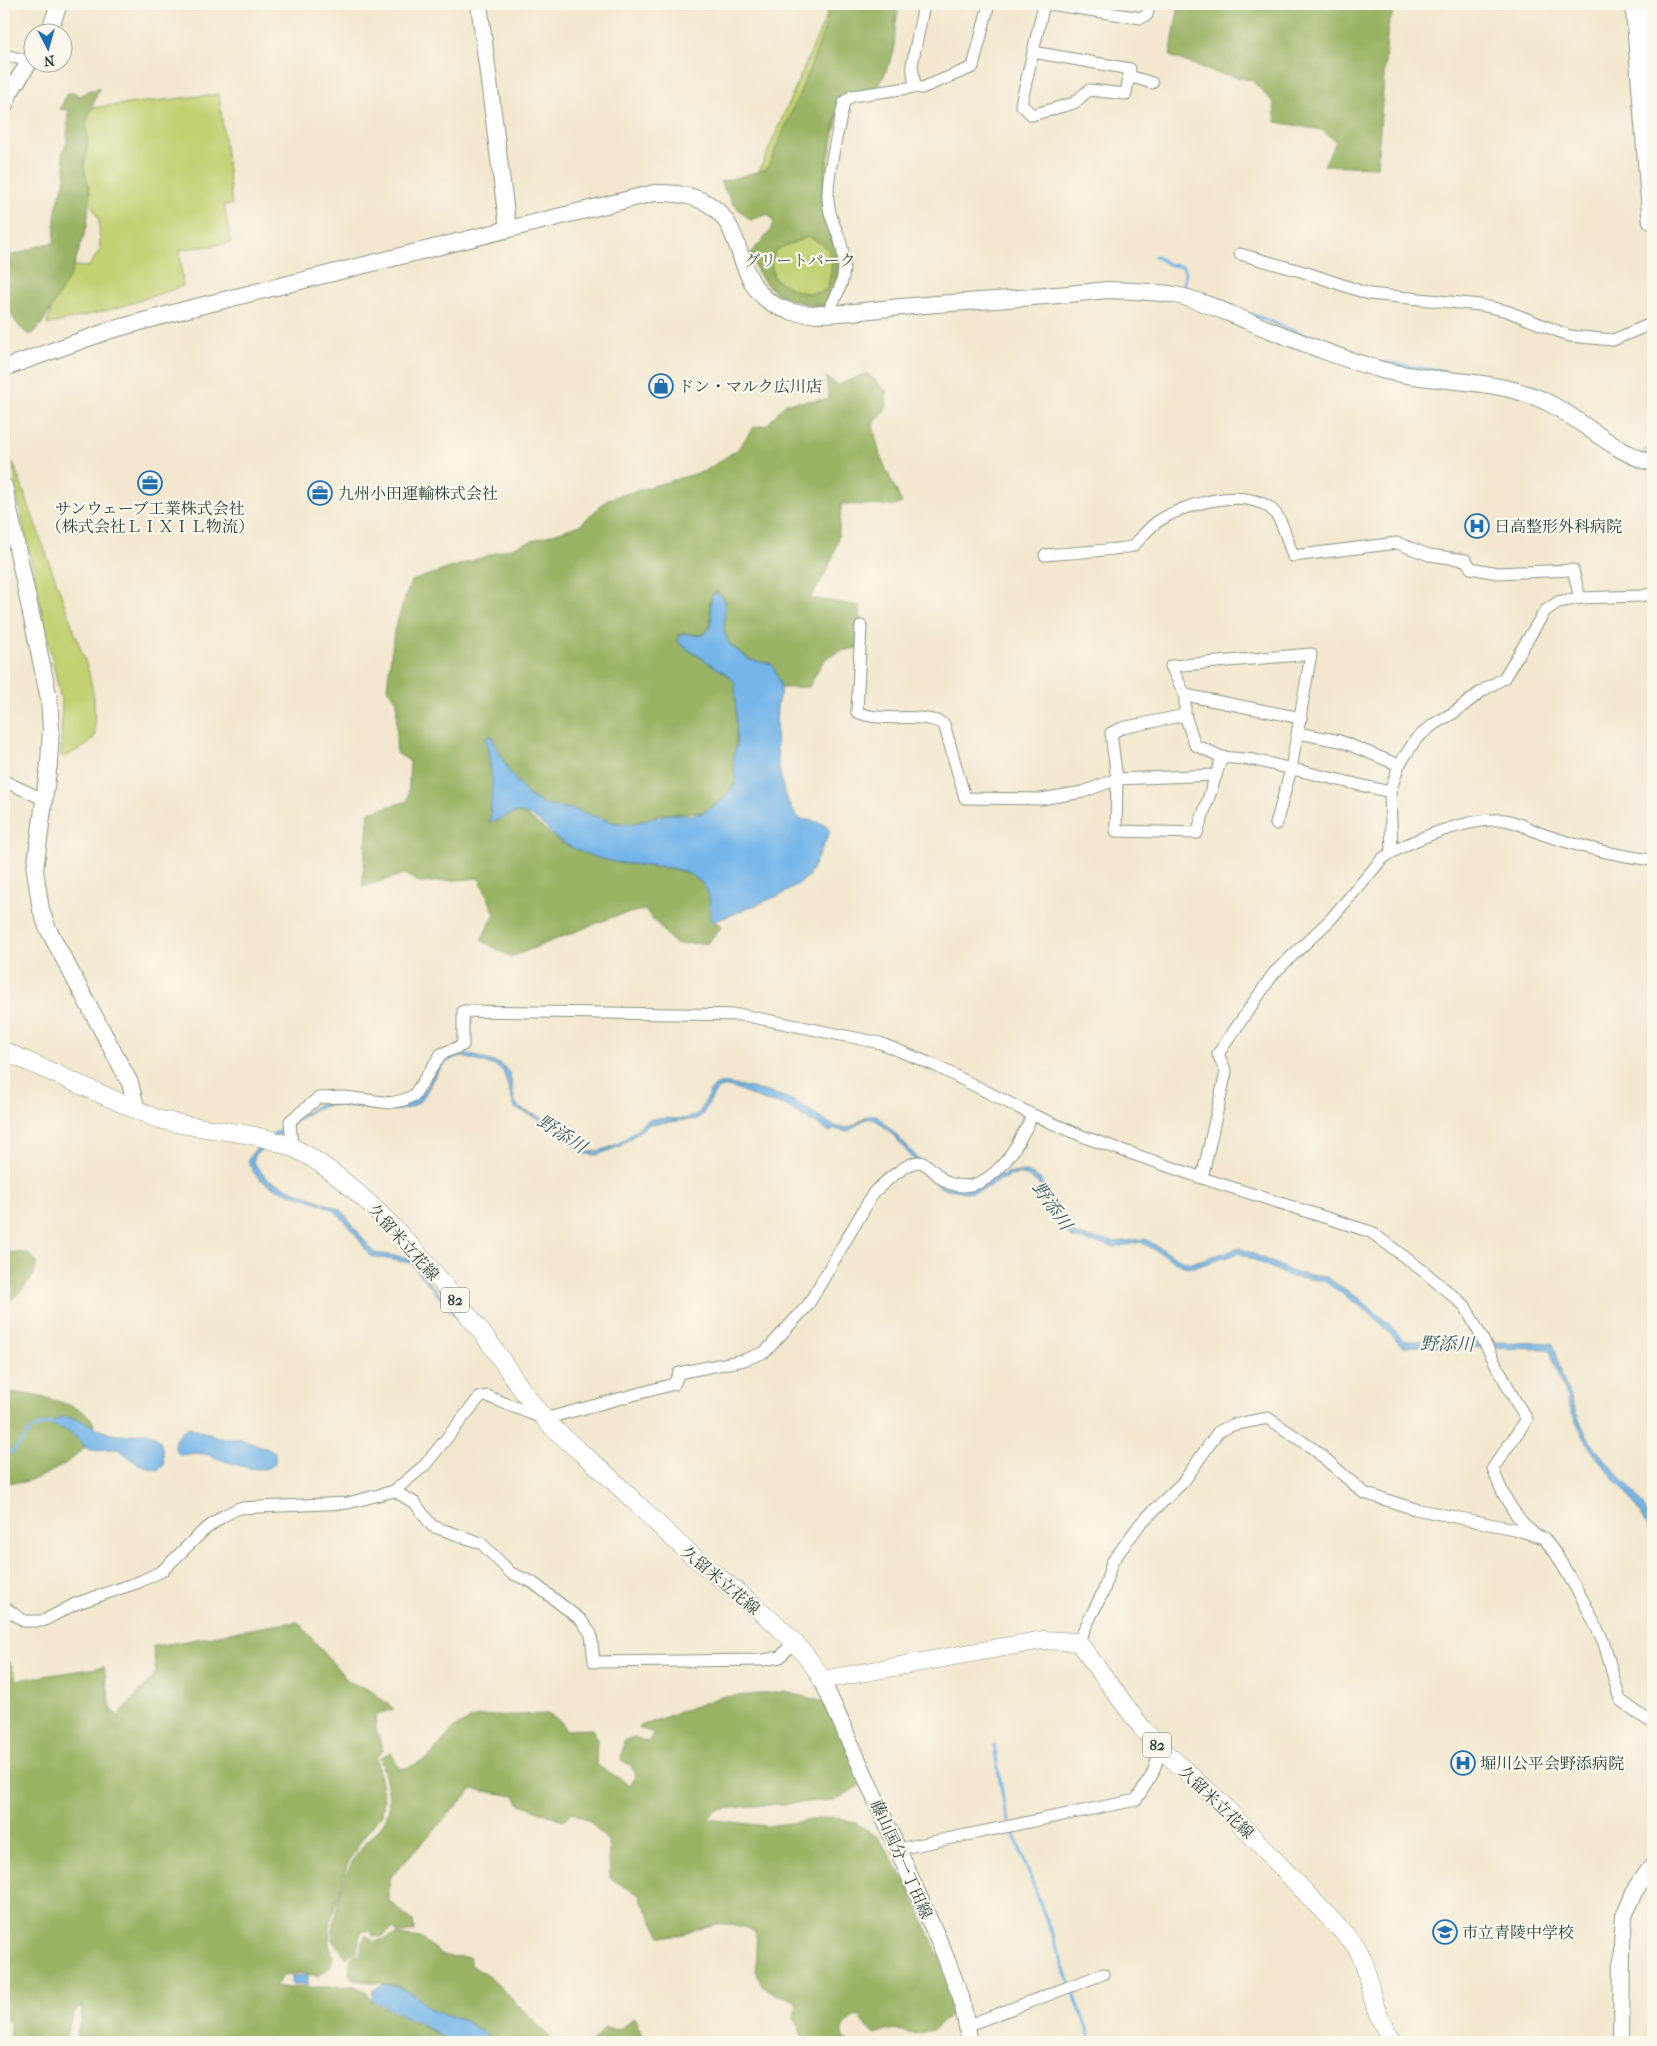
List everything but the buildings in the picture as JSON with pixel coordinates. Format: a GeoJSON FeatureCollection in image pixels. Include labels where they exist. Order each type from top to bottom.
{"type":"FeatureCollection","features":[{"type":"Feature","properties":{"kind":"highway"},"geometry":{"type":"LineString","coordinates":[[1636,4],[1648,98],[1653,219]]}},
{"type":"Feature","properties":{"kind":"main road","name":"久留米立花線"},"geometry":{"type":"LineString","coordinates":[[4,1051],[137,1110],[175,1124],[238,1132],[292,1146],[318,1162],[360,1195],[407,1242],[484,1334],[544,1418],[683,1548],[794,1642],[813,1662],[822,1680]]}},
{"type":"Feature","properties":{"kind":"main road"},"geometry":{"type":"LineString","coordinates":[[822,1680],[1043,1640],[1078,1642]]}},
{"type":"Feature","properties":{"kind":"main road","name":"久留米立花線"},"geometry":{"type":"LineString","coordinates":[[1078,1642],[1142,1728],[1161,1749],[1218,1800],[1355,1944],[1366,1963],[1372,1996],[1393,2042]]}},
{"type":"Feature","properties":{"kind":"street"},"geometry":{"type":"LineString","coordinates":[[53,22],[59,4]]}},
{"type":"Feature","properties":{"kind":"street"},"geometry":{"type":"LineString","coordinates":[[479,4],[508,229]]}},
{"type":"Feature","properties":{"kind":"street"},"geometry":{"type":"LineString","coordinates":[[915,87],[912,65],[924,4]]}},
{"type":"Feature","properties":{"kind":"street"},"geometry":{"type":"LineString","coordinates":[[827,313],[840,287],[845,262],[828,210],[827,190],[844,102],[852,96],[915,87],[922,88],[974,67],[989,4]]}},
{"type":"Feature","properties":{"kind":"street"},"geometry":{"type":"LineString","coordinates":[[1033,52],[1130,69],[1126,94],[1089,90],[1074,103],[1032,115],[1021,104],[1044,4]]}},
{"type":"Feature","properties":{"kind":"street"},"geometry":{"type":"LineString","coordinates":[[1050,4],[1141,18],[1147,15],[1149,4]]}},
{"type":"Feature","properties":{"kind":"street"},"geometry":{"type":"LineString","coordinates":[[4,55],[22,58]]}},
{"type":"Feature","properties":{"kind":"street"},"geometry":{"type":"LineString","coordinates":[[4,107],[10,92],[23,72]]}},
{"type":"Feature","properties":{"kind":"street"},"geometry":{"type":"LineString","coordinates":[[1129,76],[1152,83]]}},
{"type":"Feature","properties":{"kind":"street"},"geometry":{"type":"LineString","coordinates":[[4,368],[111,330],[175,312],[654,192],[678,192],[700,198],[718,210],[731,226],[745,269],[754,286],[770,302],[790,311],[827,313],[1106,290],[1144,291],[1176,296],[1212,306],[1343,358],[1384,370],[1486,385],[1538,398],[1561,410],[1616,447],[1653,463]]}},
{"type":"Feature","properties":{"kind":"street"},"geometry":{"type":"LineString","coordinates":[[1240,254],[1304,272],[1369,294],[1480,305],[1507,311],[1570,336],[1613,340],[1653,323]]}},
{"type":"Feature","properties":{"kind":"street"},"geometry":{"type":"LineString","coordinates":[[4,486],[50,699],[49,763],[35,870],[41,910],[48,930],[130,1083],[137,1110]]}},
{"type":"Feature","properties":{"kind":"street"},"geometry":{"type":"LineString","coordinates":[[1045,555],[1132,546],[1140,536],[1157,522],[1181,510],[1220,499],[1251,498],[1271,508],[1281,522],[1293,556],[1397,543],[1429,555],[1466,560],[1471,568],[1497,573],[1573,570],[1580,598]]}},
{"type":"Feature","properties":{"kind":"street"},"geometry":{"type":"LineString","coordinates":[[1392,852],[1390,792],[1399,765],[1416,739],[1434,724],[1455,712],[1482,691],[1504,678],[1545,611],[1558,602],[1580,598],[1641,596],[1653,593]]}},
{"type":"Feature","properties":{"kind":"street"},"geometry":{"type":"LineString","coordinates":[[862,626],[858,712],[868,717],[933,719],[944,724],[965,798],[1041,799],[1083,792],[1117,779],[1216,775]]}},
{"type":"Feature","properties":{"kind":"street"},"geometry":{"type":"LineString","coordinates":[[1276,824],[1291,770],[1311,654],[1170,666],[1185,695],[1185,715],[1195,745],[1222,757],[1254,760],[1291,770],[1390,792]]}},
{"type":"Feature","properties":{"kind":"street"},"geometry":{"type":"LineString","coordinates":[[1185,695],[1301,718]]}},
{"type":"Feature","properties":{"kind":"street"},"geometry":{"type":"LineString","coordinates":[[1185,715],[1122,728],[1111,733],[1117,779],[1116,831],[1197,833],[1222,757]]}},
{"type":"Feature","properties":{"kind":"street"},"geometry":{"type":"LineString","coordinates":[[1298,733],[1340,741],[1399,765]]}},
{"type":"Feature","properties":{"kind":"street"},"geometry":{"type":"LineString","coordinates":[[4,781],[43,799]]}},
{"type":"Feature","properties":{"kind":"street"},"geometry":{"type":"LineString","coordinates":[[1202,1178],[1226,1072],[1218,1054],[1274,973],[1330,920],[1382,859],[1392,852],[1457,826],[1477,821],[1506,820],[1548,836],[1636,858],[1653,860]]}},
{"type":"Feature","properties":{"kind":"street"},"geometry":{"type":"LineString","coordinates":[[292,1146],[290,1120],[318,1098],[344,1097],[390,1103],[414,1095],[441,1054],[463,1045],[463,1011],[744,1015],[880,1042],[934,1065],[1031,1114],[1087,1138],[1202,1178],[1371,1232],[1422,1270],[1466,1306],[1516,1402],[1527,1419],[1493,1468],[1500,1492],[1520,1521],[1533,1533]]}},
{"type":"Feature","properties":{"kind":"street"},"geometry":{"type":"LineString","coordinates":[[4,1607],[24,1621],[43,1621],[75,1604],[139,1582],[162,1571],[202,1532],[223,1516],[239,1508],[348,1503],[394,1491],[425,1465],[479,1398],[488,1396],[544,1418],[674,1384],[679,1374],[683,1372],[744,1360],[765,1352],[808,1305],[874,1192],[889,1178],[916,1162],[924,1163],[949,1183],[970,1186],[981,1182],[1008,1160],[1031,1114]]}},
{"type":"Feature","properties":{"kind":"street"},"geometry":{"type":"LineString","coordinates":[[1078,1642],[1104,1590],[1112,1562],[1123,1545],[1140,1524],[1184,1481],[1218,1432],[1232,1425],[1268,1418],[1315,1450],[1364,1493],[1416,1510],[1533,1533],[1544,1538],[1556,1554],[1584,1602],[1604,1643],[1620,1700],[1653,1724]]}},
{"type":"Feature","properties":{"kind":"street"},"geometry":{"type":"LineString","coordinates":[[394,1491],[415,1503],[432,1526],[481,1543],[511,1573],[532,1582],[581,1620],[591,1634],[594,1662],[763,1660],[780,1657],[794,1642]]}},
{"type":"Feature","properties":{"kind":"street","name":"藤山国分一丁田線"},"geometry":{"type":"LineString","coordinates":[[822,1680],[942,1948],[961,1997],[968,2034]]}},
{"type":"Feature","properties":{"kind":"street"},"geometry":{"type":"LineString","coordinates":[[898,1850],[1136,1800],[1152,1775],[1161,1749]]}},
{"type":"Feature","properties":{"kind":"street"},"geometry":{"type":"LineString","coordinates":[[1621,2042],[1624,1916],[1634,1892],[1653,1864]]}},
{"type":"Feature","properties":{"kind":"street"},"geometry":{"type":"LineString","coordinates":[[968,2034],[1104,1974]]}},
{"type":"Feature","properties":{"kind":"green space","name":"グリートパーク"},"geometry":{"type":"Polygon","coordinates":[[[825,4],[900,4],[890,52],[841,100],[822,197],[828,225],[838,250],[841,264],[837,286],[823,307],[798,302],[778,294],[763,279],[756,269],[751,256],[776,227],[771,203],[746,202],[827,14],[825,4]]]}},
{"type":"Feature","properties":{"kind":"green space","name":"グリートパーク"},"geometry":{"type":"Polygon","coordinates":[[[829,4],[896,4],[894,52],[879,87],[847,93],[840,99],[827,158],[822,193],[822,210],[837,259],[837,272],[833,287],[823,306],[797,302],[786,298],[768,286],[755,266],[751,253],[768,234],[774,223],[769,214],[750,220],[734,205],[720,182],[767,169],[814,57],[828,15],[829,4]],[[807,237],[776,250],[771,262],[774,278],[786,286],[807,293],[820,292],[827,289],[831,271],[831,257],[823,245],[807,237]]]}},
{"type":"Feature","properties":{"kind":"green space"},"geometry":{"type":"Polygon","coordinates":[[[1179,4],[1397,4],[1388,26],[1377,167],[1324,165],[1336,142],[1322,130],[1276,122],[1274,103],[1251,80],[1213,72],[1170,56],[1179,4]]]}},
{"type":"Feature","properties":{"kind":"green space"},"geometry":{"type":"Polygon","coordinates":[[[99,89],[86,123],[88,143],[84,166],[90,192],[87,226],[71,274],[43,322],[34,333],[29,335],[20,328],[10,310],[5,289],[4,256],[17,254],[40,245],[54,243],[56,211],[65,177],[62,154],[67,143],[68,113],[70,110],[60,109],[67,93],[75,93],[80,96],[90,90],[99,89]]]}},
{"type":"Feature","properties":{"kind":"green space"},"geometry":{"type":"Polygon","coordinates":[[[219,94],[232,205],[224,205],[231,243],[180,250],[183,286],[120,307],[47,325],[62,265],[88,267],[100,250],[99,220],[89,200],[76,159],[89,108],[219,94]]]}},
{"type":"Feature","properties":{"kind":"green space"},"geometry":{"type":"Polygon","coordinates":[[[867,373],[886,391],[887,407],[873,425],[880,456],[902,503],[894,506],[841,504],[839,532],[834,554],[825,574],[810,598],[860,606],[861,626],[857,648],[838,652],[826,659],[809,687],[781,688],[770,663],[755,663],[727,642],[723,628],[725,599],[718,592],[713,593],[711,599],[711,620],[707,630],[702,635],[684,633],[679,635],[679,641],[683,646],[729,676],[735,682],[737,707],[736,782],[723,799],[704,812],[661,814],[633,824],[609,822],[576,810],[545,805],[525,793],[512,777],[491,735],[486,737],[491,762],[493,791],[490,822],[515,813],[525,814],[559,841],[571,847],[614,862],[677,870],[692,875],[703,884],[711,898],[711,920],[722,926],[708,943],[675,944],[645,910],[618,915],[511,957],[481,940],[495,914],[479,878],[420,883],[405,874],[362,887],[369,812],[408,801],[410,761],[396,753],[397,701],[387,688],[394,631],[411,581],[580,525],[608,499],[705,471],[738,449],[754,427],[767,425],[786,403],[829,399],[826,377],[838,385],[867,373]]]}},
{"type":"Feature","properties":{"kind":"green space"},"geometry":{"type":"Polygon","coordinates":[[[13,462],[88,669],[94,697],[95,736],[86,746],[64,757],[61,755],[62,704],[17,496],[13,462]]]}},
{"type":"Feature","properties":{"kind":"green space"},"geometry":{"type":"Polygon","coordinates":[[[17,1252],[28,1254],[36,1261],[36,1268],[26,1286],[4,1306],[4,1253],[17,1252]]]}},
{"type":"Feature","properties":{"kind":"green space"},"geometry":{"type":"Polygon","coordinates":[[[4,1392],[54,1400],[80,1410],[94,1424],[94,1434],[80,1453],[56,1469],[32,1480],[4,1482],[4,1392]]]}},
{"type":"Feature","properties":{"kind":"green space"},"geometry":{"type":"Polygon","coordinates":[[[298,1622],[349,1682],[370,1690],[394,1709],[375,1715],[376,1728],[383,1751],[376,1757],[384,1800],[382,1814],[361,1840],[347,1865],[331,1918],[329,1944],[333,1957],[330,1967],[318,1976],[301,1973],[284,1975],[275,1986],[289,1988],[355,1986],[367,1992],[372,2002],[425,2027],[448,2042],[74,2042],[81,2019],[82,2004],[73,2015],[64,2042],[10,2042],[10,2022],[4,2017],[4,1660],[10,1662],[17,1680],[104,1667],[111,1708],[118,1716],[156,1673],[153,1646],[298,1622]]]}},
{"type":"Feature","properties":{"kind":"green space"},"geometry":{"type":"Polygon","coordinates":[[[786,1692],[825,1702],[863,1779],[858,1787],[835,1800],[717,1810],[708,1819],[767,1826],[834,1817],[856,1823],[879,1838],[906,1882],[954,1990],[956,2007],[933,2030],[913,2034],[894,2029],[873,2034],[862,2020],[861,2015],[852,2018],[842,2028],[842,2035],[849,2042],[805,2042],[794,2017],[798,2003],[790,1998],[769,1991],[759,1979],[756,1963],[756,1931],[733,1925],[718,1924],[676,1936],[661,1936],[638,1894],[610,1878],[608,1841],[589,1821],[572,1812],[563,1821],[519,1803],[515,1796],[472,1789],[389,1879],[389,1901],[413,1921],[414,1931],[398,1934],[394,1928],[381,1937],[373,1936],[369,1930],[361,1932],[356,1953],[349,1954],[347,1958],[332,1940],[337,1905],[343,1882],[353,1861],[362,1847],[384,1822],[388,1811],[388,1788],[380,1757],[391,1753],[400,1769],[410,1767],[428,1758],[455,1727],[478,1716],[548,1714],[562,1723],[565,1730],[592,1729],[597,1739],[596,1765],[631,1785],[635,1776],[632,1766],[621,1760],[624,1740],[636,1738],[648,1742],[654,1734],[638,1727],[720,1697],[786,1692]]]}},
{"type":"Feature","properties":{"kind":"green space"},"geometry":{"type":"Polygon","coordinates":[[[366,1935],[374,1942],[398,1935],[421,1938],[443,1956],[469,1957],[471,1965],[492,1979],[555,2042],[495,2042],[465,2020],[434,2012],[411,1993],[394,1985],[354,1980],[349,1973],[351,1957],[360,1954],[366,1935]]]}},
{"type":"Feature","properties":{"kind":"green space"},"geometry":{"type":"Polygon","coordinates":[[[634,2017],[643,2038],[640,2042],[592,2042],[605,2028],[619,2030],[634,2017]]]}},
{"type":"Feature","properties":{"kind":"water"},"geometry":{"type":"Polygon","coordinates":[[[719,593],[725,601],[724,632],[730,645],[750,660],[772,664],[780,684],[781,690],[776,720],[777,750],[786,797],[800,819],[822,824],[830,832],[808,877],[783,894],[713,922],[710,915],[707,892],[697,879],[688,874],[668,867],[615,862],[588,854],[557,839],[528,814],[513,813],[490,822],[492,780],[486,737],[491,736],[510,773],[529,796],[545,805],[577,810],[614,823],[632,824],[668,814],[692,815],[702,813],[723,800],[736,784],[733,757],[737,744],[735,683],[728,675],[680,644],[678,639],[683,633],[700,636],[710,628],[711,599],[713,594],[719,593]]]}},
{"type":"Feature","properties":{"kind":"water","name":"野添川"},"geometry":{"type":"Polygon","coordinates":[[[461,1052],[501,1064],[510,1074],[514,1100],[519,1108],[551,1122],[579,1147],[589,1152],[603,1150],[617,1144],[652,1119],[692,1117],[703,1107],[711,1090],[719,1084],[745,1087],[790,1099],[837,1127],[848,1128],[868,1116],[877,1115],[944,1186],[994,1178],[1007,1173],[1027,1172],[1040,1179],[1065,1225],[1076,1235],[1115,1242],[1145,1239],[1179,1259],[1191,1263],[1240,1248],[1295,1273],[1326,1277],[1360,1299],[1390,1325],[1404,1341],[1552,1343],[1562,1376],[1582,1426],[1599,1453],[1639,1499],[1651,1525],[1653,1540],[1635,1505],[1595,1455],[1583,1435],[1567,1400],[1568,1398],[1566,1397],[1550,1349],[1402,1346],[1370,1313],[1324,1281],[1292,1277],[1239,1253],[1195,1267],[1183,1266],[1141,1242],[1116,1247],[1072,1238],[1061,1226],[1038,1183],[1028,1177],[1012,1175],[974,1192],[943,1189],[924,1172],[883,1126],[874,1120],[864,1120],[847,1132],[834,1129],[830,1132],[785,1105],[765,1101],[733,1088],[722,1087],[717,1089],[702,1115],[697,1119],[649,1124],[620,1146],[597,1155],[585,1154],[549,1124],[515,1108],[503,1071],[496,1066],[460,1056],[442,1066],[425,1095],[413,1106],[392,1110],[341,1105],[318,1108],[296,1122],[256,1154],[253,1162],[267,1179],[341,1210],[374,1253],[409,1258],[471,1331],[469,1334],[411,1263],[370,1256],[351,1228],[337,1213],[327,1206],[262,1181],[253,1172],[248,1160],[253,1152],[274,1133],[319,1104],[414,1101],[426,1087],[438,1067],[451,1056],[461,1052]]]}},
{"type":"Feature","properties":{"kind":"water"},"geometry":{"type":"Polygon","coordinates":[[[62,1417],[79,1420],[117,1435],[144,1433],[154,1435],[161,1444],[164,1465],[159,1470],[140,1466],[119,1449],[89,1450],[69,1431],[52,1425],[53,1421],[62,1417]]]}},
{"type":"Feature","properties":{"kind":"water"},"geometry":{"type":"Polygon","coordinates":[[[190,1427],[216,1437],[243,1439],[275,1452],[275,1463],[261,1469],[241,1466],[202,1453],[181,1455],[175,1447],[176,1439],[178,1435],[190,1427]]]}},
{"type":"Feature","properties":{"kind":"water"},"geometry":{"type":"Polygon","coordinates":[[[308,1975],[308,1985],[292,1985],[292,1976],[308,1975]]]}},
{"type":"Feature","properties":{"kind":"water"},"geometry":{"type":"Polygon","coordinates":[[[385,1984],[402,1988],[416,1996],[431,2010],[464,2020],[496,2042],[450,2042],[422,2024],[372,2000],[373,1990],[385,1984]]]}},
{"type":"Feature","properties":{"kind":"waterway"},"geometry":{"type":"LineString","coordinates":[[1155,256],[1168,264],[1183,267],[1185,272],[1184,286],[1189,292]]}},
{"type":"Feature","properties":{"kind":"waterway"},"geometry":{"type":"LineString","coordinates":[[1251,314],[1341,349]]}},
{"type":"Feature","properties":{"kind":"waterway"},"geometry":{"type":"LineString","coordinates":[[1385,362],[1445,372]]}},
{"type":"Feature","properties":{"kind":"waterway"},"geometry":{"type":"LineString","coordinates":[[1521,384],[1538,388],[1554,395],[1583,415]]}},
{"type":"Feature","properties":{"kind":"waterway"},"geometry":{"type":"LineString","coordinates":[[1644,452],[1653,446]]}},
{"type":"Feature","properties":{"kind":"waterway"},"geometry":{"type":"LineString","coordinates":[[4,1454],[14,1450],[33,1429],[53,1423]]}},
{"type":"Feature","properties":{"kind":"waterway"},"geometry":{"type":"LineString","coordinates":[[994,1745],[1005,1809],[1010,1823]]}},
{"type":"Feature","properties":{"kind":"waterway"},"geometry":{"type":"LineString","coordinates":[[1012,1828],[1092,2042]]}},
{"type":"Feature","properties":{"kind":"place","name":"ドン・マルク広川店"},"geometry":{"type":"Point","coordinates":[661,386]}},
{"type":"Feature","properties":{"kind":"place","name":"サンウェーブ工業株式会社 （株式会社ＬＩＸＩＬ物流）"},"geometry":{"type":"Point","coordinates":[150,483]}},
{"type":"Feature","properties":{"kind":"place","name":"九州小田運輸株式会社"},"geometry":{"type":"Point","coordinates":[320,493]}},
{"type":"Feature","properties":{"kind":"place","name":"日高整形外科病院"},"geometry":{"type":"Point","coordinates":[1477,526]}},
{"type":"Feature","properties":{"kind":"place","name":"堀川公平会野添病院"},"geometry":{"type":"Point","coordinates":[1463,1763]}},
{"type":"Feature","properties":{"kind":"place","name":"市立青陵中学校"},"geometry":{"type":"Point","coordinates":[1445,1932]}}]}
